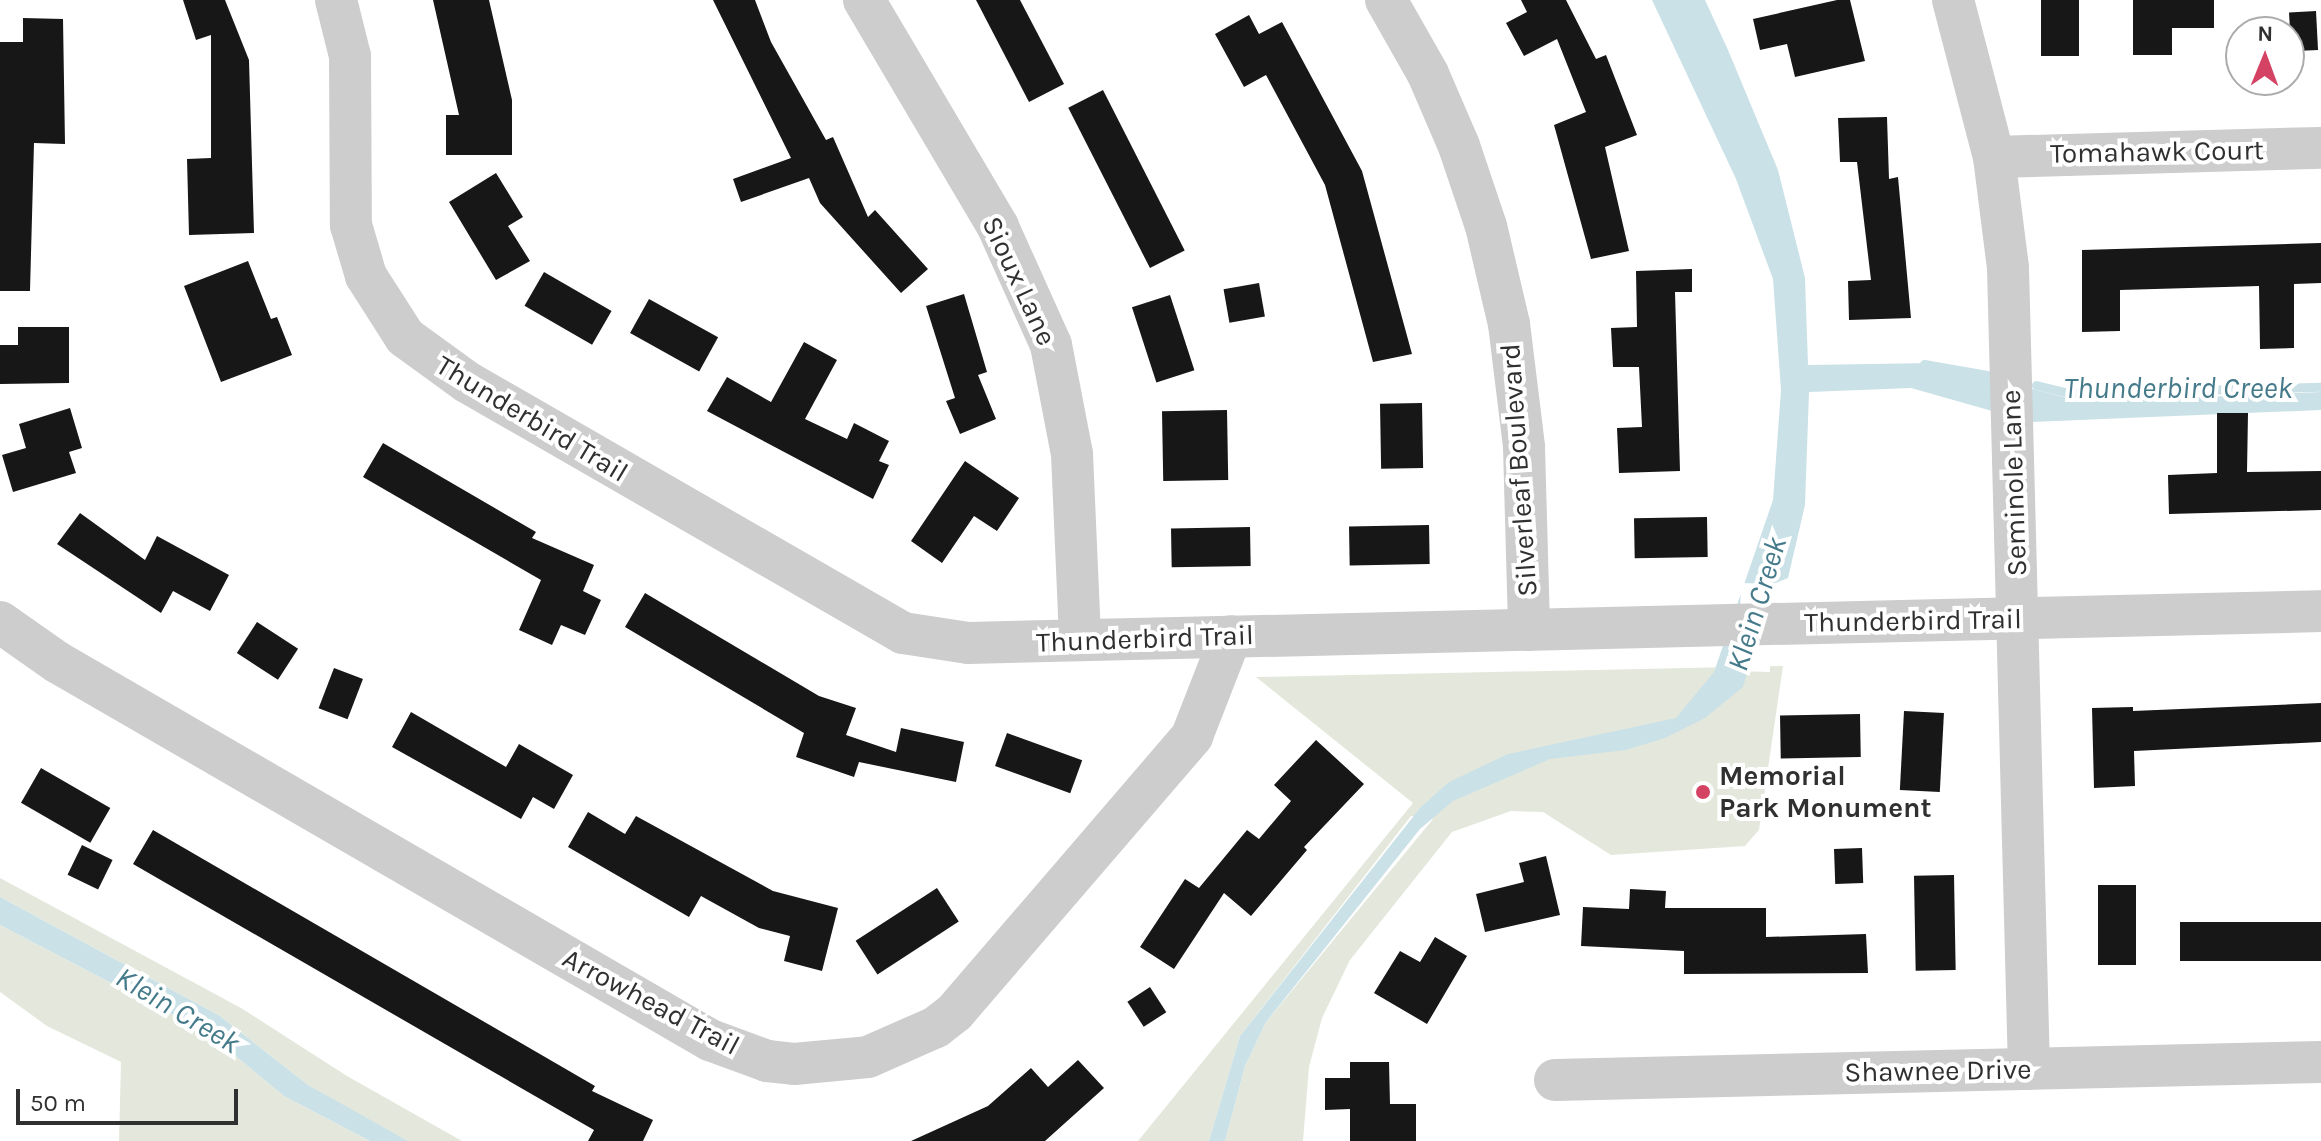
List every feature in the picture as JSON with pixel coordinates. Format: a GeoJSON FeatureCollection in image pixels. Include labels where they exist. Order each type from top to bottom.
{"type":"FeatureCollection","features":[{"type":"Feature","properties":{"kind":"street","name":"Thunderbird Trail"},"geometry":{"type":"LineString","coordinates":[[336,0],[350,56],[349,205],[356,247],[387,314],[416,347],[467,382],[903,633],[968,643],[2321,611]]}},
{"type":"Feature","properties":{"kind":"street","name":"Sioux Lane"},"geometry":{"type":"LineString","coordinates":[[864,0],[998,227],[1051,345],[1072,454],[1080,640]]}},
{"type":"Feature","properties":{"kind":"street","name":"Silverleaf Boulevard"},"geometry":{"type":"LineString","coordinates":[[1386,0],[1428,74],[1459,146],[1486,226],[1509,324],[1524,447],[1529,630]]}},
{"type":"Feature","properties":{"kind":"street","name":"Seminole Lane"},"geometry":{"type":"LineString","coordinates":[[1953,0],[1994,157],[2008,268],[2029,1069]]}},
{"type":"Feature","properties":{"kind":"street","name":"Tomahawk Court"},"geometry":{"type":"LineString","coordinates":[[1994,157],[2321,148]]}},
{"type":"Feature","properties":{"kind":"street","name":"Arrowhead Trail"},"geometry":{"type":"LineString","coordinates":[[0,622],[57,662],[710,1040],[767,1061],[794,1064],[868,1057],[936,1027],[955,1012],[1192,736],[1231,636]]}},
{"type":"Feature","properties":{"kind":"street","name":"Shawnee Drive"},"geometry":{"type":"LineString","coordinates":[[1555,1080],[2321,1062]]}},
{"type":"Feature","properties":{"kind":"shaded area"},"geometry":{"type":"Polygon","coordinates":[[[1783,666],[1759,830],[1745,846],[1611,855],[1543,812],[1511,811],[1452,832],[1350,960],[1322,1018],[1309,1067],[1303,1141],[1225,1141],[1245,1066],[1266,1022],[1433,819],[1411,816],[1240,1036],[1209,1141],[1138,1141],[1413,803],[1256,677],[1783,666]]]}},
{"type":"Feature","properties":{"kind":"shaded area"},"geometry":{"type":"Polygon","coordinates":[[[0,878],[241,1008],[347,1076],[462,1141],[408,1141],[347,1108],[308,1085],[220,1016],[0,897],[0,878]]]}},
{"type":"Feature","properties":{"kind":"shaded area"},"geometry":{"type":"Polygon","coordinates":[[[0,925],[209,1034],[284,1096],[370,1141],[119,1141],[121,1062],[47,1026],[0,992],[0,925]]]}},
{"type":"Feature","properties":{"kind":"water","name":"Klein Creek"},"geometry":{"type":"Polygon","coordinates":[[[1652,0],[1705,0],[1728,50],[1778,170],[1805,278],[1808,365],[1934,363],[2082,402],[2321,392],[2321,410],[2031,422],[1911,388],[1809,392],[1805,505],[1788,578],[1773,584],[1743,687],[1705,718],[1665,738],[1626,750],[1550,759],[1453,801],[1420,829],[1266,1022],[1245,1066],[1225,1141],[1209,1141],[1240,1036],[1420,808],[1449,782],[1508,754],[1676,718],[1714,672],[1773,500],[1781,390],[1773,279],[1736,179],[1652,0]]]}},
{"type":"Feature","properties":{"kind":"water","name":"Klein Creek"},"geometry":{"type":"Polygon","coordinates":[[[0,897],[220,1016],[308,1085],[408,1141],[370,1141],[284,1096],[209,1034],[0,925],[0,897]]]}},
{"type":"Feature","properties":{"kind":"pier"},"geometry":{"type":"Polygon","coordinates":[[[1741,583],[1773,584],[1770,672],[1738,671],[1741,583]]]}},
{"type":"Feature","properties":{"kind":"building"},"geometry":{"type":"Polygon","coordinates":[[[183,0],[225,0],[249,60],[254,233],[189,235],[187,159],[211,158],[211,35],[196,40],[183,0]]]}},
{"type":"Feature","properties":{"kind":"building"},"geometry":{"type":"Polygon","coordinates":[[[433,0],[489,0],[512,100],[512,155],[446,155],[446,115],[459,115],[433,0]]]}},
{"type":"Feature","properties":{"kind":"building"},"geometry":{"type":"Polygon","coordinates":[[[713,0],[755,0],[771,42],[826,140],[833,137],[868,217],[875,210],[928,269],[901,293],[820,203],[809,178],[741,202],[733,179],[791,158],[713,0]]]}},
{"type":"Feature","properties":{"kind":"building"},"geometry":{"type":"Polygon","coordinates":[[[976,0],[1020,0],[1064,84],[1029,102],[976,0]]]}},
{"type":"Feature","properties":{"kind":"building"},"geometry":{"type":"Polygon","coordinates":[[[1521,0],[1566,0],[1596,59],[1606,55],[1637,135],[1605,147],[1629,251],[1591,259],[1554,125],[1586,112],[1557,39],[1524,56],[1506,23],[1527,12],[1521,0]]]}},
{"type":"Feature","properties":{"kind":"building"},"geometry":{"type":"Polygon","coordinates":[[[1837,0],[1850,0],[1865,61],[1795,77],[1787,44],[1760,50],[1753,19],[1837,0]]]}},
{"type":"Feature","properties":{"kind":"building"},"geometry":{"type":"Polygon","coordinates":[[[2041,0],[2079,0],[2079,56],[2041,56],[2041,0]]]}},
{"type":"Feature","properties":{"kind":"building"},"geometry":{"type":"Polygon","coordinates":[[[2133,0],[2214,0],[2214,28],[2172,28],[2172,55],[2133,55],[2133,0]]]}},
{"type":"Feature","properties":{"kind":"building"},"geometry":{"type":"Polygon","coordinates":[[[2316,11],[2318,50],[2305,51],[2305,16],[2289,16],[2289,12],[2316,11]]]}},
{"type":"Feature","properties":{"kind":"building"},"geometry":{"type":"Polygon","coordinates":[[[1249,15],[1259,34],[1282,22],[1362,171],[1412,354],[1373,362],[1325,185],[1266,75],[1244,87],[1215,34],[1249,15]]]}},
{"type":"Feature","properties":{"kind":"building"},"geometry":{"type":"Polygon","coordinates":[[[23,18],[63,19],[65,144],[34,143],[30,291],[0,291],[0,42],[23,42],[23,18]]]}},
{"type":"Feature","properties":{"kind":"building"},"geometry":{"type":"Polygon","coordinates":[[[1103,90],[1185,250],[1150,268],[1068,108],[1103,90]]]}},
{"type":"Feature","properties":{"kind":"building"},"geometry":{"type":"Polygon","coordinates":[[[1887,117],[1889,179],[1898,177],[1911,318],[1849,320],[1848,281],[1871,280],[1857,162],[1840,162],[1838,118],[1887,117]]]}},
{"type":"Feature","properties":{"kind":"building"},"geometry":{"type":"Polygon","coordinates":[[[496,173],[523,217],[508,226],[530,261],[496,280],[449,202],[496,173]]]}},
{"type":"Feature","properties":{"kind":"building"},"geometry":{"type":"Polygon","coordinates":[[[2321,243],[2321,283],[2294,284],[2294,348],[2260,349],[2259,286],[2120,290],[2120,331],[2082,332],[2082,250],[2321,243]]]}},
{"type":"Feature","properties":{"kind":"building"},"geometry":{"type":"Polygon","coordinates":[[[248,261],[271,319],[277,317],[292,355],[221,382],[184,286],[248,261]]]}},
{"type":"Feature","properties":{"kind":"building"},"geometry":{"type":"Polygon","coordinates":[[[1692,269],[1692,292],[1675,292],[1680,471],[1619,473],[1617,428],[1642,427],[1639,367],[1613,367],[1611,328],[1637,327],[1636,271],[1692,269]]]}},
{"type":"Feature","properties":{"kind":"building"},"geometry":{"type":"Polygon","coordinates":[[[544,272],[612,311],[592,345],[524,306],[544,272]]]}},
{"type":"Feature","properties":{"kind":"building"},"geometry":{"type":"Polygon","coordinates":[[[1259,283],[1265,316],[1229,323],[1224,289],[1259,283]]]}},
{"type":"Feature","properties":{"kind":"building"},"geometry":{"type":"Polygon","coordinates":[[[964,294],[987,372],[978,375],[996,419],[960,434],[946,401],[955,398],[926,306],[964,294]]]}},
{"type":"Feature","properties":{"kind":"building"},"geometry":{"type":"Polygon","coordinates":[[[1170,295],[1194,370],[1156,382],[1132,307],[1170,295]]]}},
{"type":"Feature","properties":{"kind":"building"},"geometry":{"type":"Polygon","coordinates":[[[649,299],[718,337],[699,371],[630,333],[649,299]]]}},
{"type":"Feature","properties":{"kind":"building"},"geometry":{"type":"Polygon","coordinates":[[[18,327],[69,327],[69,383],[0,384],[0,345],[18,345],[18,327]]]}},
{"type":"Feature","properties":{"kind":"building"},"geometry":{"type":"Polygon","coordinates":[[[804,342],[837,360],[805,419],[847,439],[854,423],[889,441],[879,461],[889,465],[873,499],[707,411],[727,377],[771,402],[804,342]]]}},
{"type":"Feature","properties":{"kind":"building"},"geometry":{"type":"Polygon","coordinates":[[[1422,403],[1423,468],[1381,469],[1380,404],[1422,403]]]}},
{"type":"Feature","properties":{"kind":"building"},"geometry":{"type":"Polygon","coordinates":[[[70,408],[82,448],[69,452],[76,473],[13,492],[2,455],[26,448],[19,424],[70,408]]]}},
{"type":"Feature","properties":{"kind":"building"},"geometry":{"type":"Polygon","coordinates":[[[1227,410],[1228,480],[1163,481],[1162,411],[1227,410]]]}},
{"type":"Feature","properties":{"kind":"building"},"geometry":{"type":"Polygon","coordinates":[[[2217,413],[2248,413],[2247,472],[2321,471],[2321,510],[2169,514],[2168,475],[2217,473],[2217,413]]]}},
{"type":"Feature","properties":{"kind":"building"},"geometry":{"type":"Polygon","coordinates":[[[383,443],[536,532],[532,538],[594,565],[583,591],[601,600],[585,635],[561,625],[552,645],[519,630],[541,580],[363,477],[383,443]]]}},
{"type":"Feature","properties":{"kind":"building"},"geometry":{"type":"Polygon","coordinates":[[[965,461],[1019,498],[997,531],[974,516],[942,563],[911,541],[965,461]]]}},
{"type":"Feature","properties":{"kind":"building"},"geometry":{"type":"Polygon","coordinates":[[[80,513],[145,560],[157,536],[229,575],[210,611],[173,591],[161,613],[57,544],[80,513]]]}},
{"type":"Feature","properties":{"kind":"building"},"geometry":{"type":"Polygon","coordinates":[[[1707,517],[1708,557],[1635,558],[1634,518],[1707,517]]]}},
{"type":"Feature","properties":{"kind":"building"},"geometry":{"type":"Polygon","coordinates":[[[1429,525],[1430,564],[1350,565],[1349,526],[1429,525]]]}},
{"type":"Feature","properties":{"kind":"building"},"geometry":{"type":"Polygon","coordinates":[[[1250,527],[1251,566],[1172,567],[1171,528],[1250,527]]]}},
{"type":"Feature","properties":{"kind":"building"},"geometry":{"type":"Polygon","coordinates":[[[645,593],[819,696],[856,708],[846,735],[896,752],[901,728],[964,742],[956,782],[859,762],[854,777],[796,757],[804,733],[625,627],[645,593]]]}},
{"type":"Feature","properties":{"kind":"building"},"geometry":{"type":"Polygon","coordinates":[[[257,622],[298,649],[278,680],[237,653],[257,622]]]}},
{"type":"Feature","properties":{"kind":"building"},"geometry":{"type":"Polygon","coordinates":[[[334,668],[363,679],[348,719],[319,708],[334,668]]]}},
{"type":"Feature","properties":{"kind":"building"},"geometry":{"type":"Polygon","coordinates":[[[2321,703],[2321,742],[2134,751],[2135,786],[2094,788],[2092,708],[2133,707],[2133,711],[2321,703]]]}},
{"type":"Feature","properties":{"kind":"building"},"geometry":{"type":"Polygon","coordinates":[[[1904,711],[1944,713],[1940,792],[1900,790],[1904,711]]]}},
{"type":"Feature","properties":{"kind":"building"},"geometry":{"type":"Polygon","coordinates":[[[411,712],[506,767],[519,744],[573,775],[554,809],[533,797],[521,819],[392,747],[411,712]]]}},
{"type":"Feature","properties":{"kind":"building"},"geometry":{"type":"Polygon","coordinates":[[[1860,714],[1861,757],[1781,758],[1780,715],[1860,714]]]}},
{"type":"Feature","properties":{"kind":"building"},"geometry":{"type":"Polygon","coordinates":[[[1007,733],[1082,760],[1070,793],[995,766],[1007,733]]]}},
{"type":"Feature","properties":{"kind":"building"},"geometry":{"type":"Polygon","coordinates":[[[1316,740],[1364,784],[1304,847],[1307,850],[1251,916],[1224,893],[1174,969],[1140,947],[1185,879],[1199,888],[1247,830],[1259,839],[1291,801],[1274,785],[1316,740]]]}},
{"type":"Feature","properties":{"kind":"building"},"geometry":{"type":"Polygon","coordinates":[[[41,768],[110,808],[90,843],[21,803],[41,768]]]}},
{"type":"Feature","properties":{"kind":"building"},"geometry":{"type":"Polygon","coordinates":[[[588,812],[625,834],[636,816],[773,891],[838,908],[822,971],[784,961],[790,936],[759,928],[701,896],[689,917],[568,847],[588,812]]]}},
{"type":"Feature","properties":{"kind":"building"},"geometry":{"type":"Polygon","coordinates":[[[153,830],[595,1086],[592,1091],[653,1120],[643,1141],[588,1141],[594,1130],[133,864],[153,830]]]}},
{"type":"Feature","properties":{"kind":"building"},"geometry":{"type":"Polygon","coordinates":[[[82,845],[113,860],[98,890],[68,875],[82,845]]]}},
{"type":"Feature","properties":{"kind":"building"},"geometry":{"type":"Polygon","coordinates":[[[1862,848],[1863,883],[1835,884],[1834,849],[1862,848]]]}},
{"type":"Feature","properties":{"kind":"building"},"geometry":{"type":"Polygon","coordinates":[[[1546,856],[1560,915],[1485,932],[1476,894],[1524,882],[1519,863],[1546,856]]]}},
{"type":"Feature","properties":{"kind":"building"},"geometry":{"type":"Polygon","coordinates":[[[1954,875],[1956,970],[1916,971],[1914,876],[1954,875]]]}},
{"type":"Feature","properties":{"kind":"building"},"geometry":{"type":"Polygon","coordinates":[[[2098,885],[2136,885],[2136,965],[2098,965],[2098,885]]]}},
{"type":"Feature","properties":{"kind":"building"},"geometry":{"type":"Polygon","coordinates":[[[937,888],[959,922],[877,974],[856,941],[937,888]]]}},
{"type":"Feature","properties":{"kind":"building"},"geometry":{"type":"Polygon","coordinates":[[[1630,889],[1666,891],[1665,908],[1766,908],[1766,937],[1866,934],[1868,973],[1684,974],[1684,951],[1581,946],[1583,907],[1629,909],[1630,889]]]}},
{"type":"Feature","properties":{"kind":"building"},"geometry":{"type":"Polygon","coordinates":[[[2180,922],[2321,922],[2321,961],[2180,961],[2180,922]]]}},
{"type":"Feature","properties":{"kind":"building"},"geometry":{"type":"Polygon","coordinates":[[[1435,937],[1467,956],[1427,1024],[1374,993],[1400,951],[1420,962],[1435,937]]]}},
{"type":"Feature","properties":{"kind":"building"},"geometry":{"type":"Polygon","coordinates":[[[1150,987],[1166,1012],[1144,1027],[1127,1002],[1150,987]]]}},
{"type":"Feature","properties":{"kind":"building"},"geometry":{"type":"Polygon","coordinates":[[[1078,1060],[1104,1088],[1045,1141],[911,1141],[988,1106],[1031,1068],[1048,1087],[1078,1060]]]}},
{"type":"Feature","properties":{"kind":"building"},"geometry":{"type":"Polygon","coordinates":[[[1350,1062],[1389,1062],[1390,1104],[1416,1104],[1416,1141],[1350,1141],[1350,1109],[1325,1110],[1325,1078],[1350,1078],[1350,1062]]]}},
{"type":"Feature","properties":{"kind":"waterway","name":"Thunderbird Creek"},"geometry":{"type":"LineString","coordinates":[[1924,364],[1987,375]]}},
{"type":"Feature","properties":{"kind":"waterway","name":"Thunderbird Creek"},"geometry":{"type":"LineString","coordinates":[[2036,385],[2068,393],[2321,387]]}},
{"type":"Feature","properties":{"kind":"place","name":"Memorial Park Monument"},"geometry":{"type":"Point","coordinates":[1703,792]}}]}
